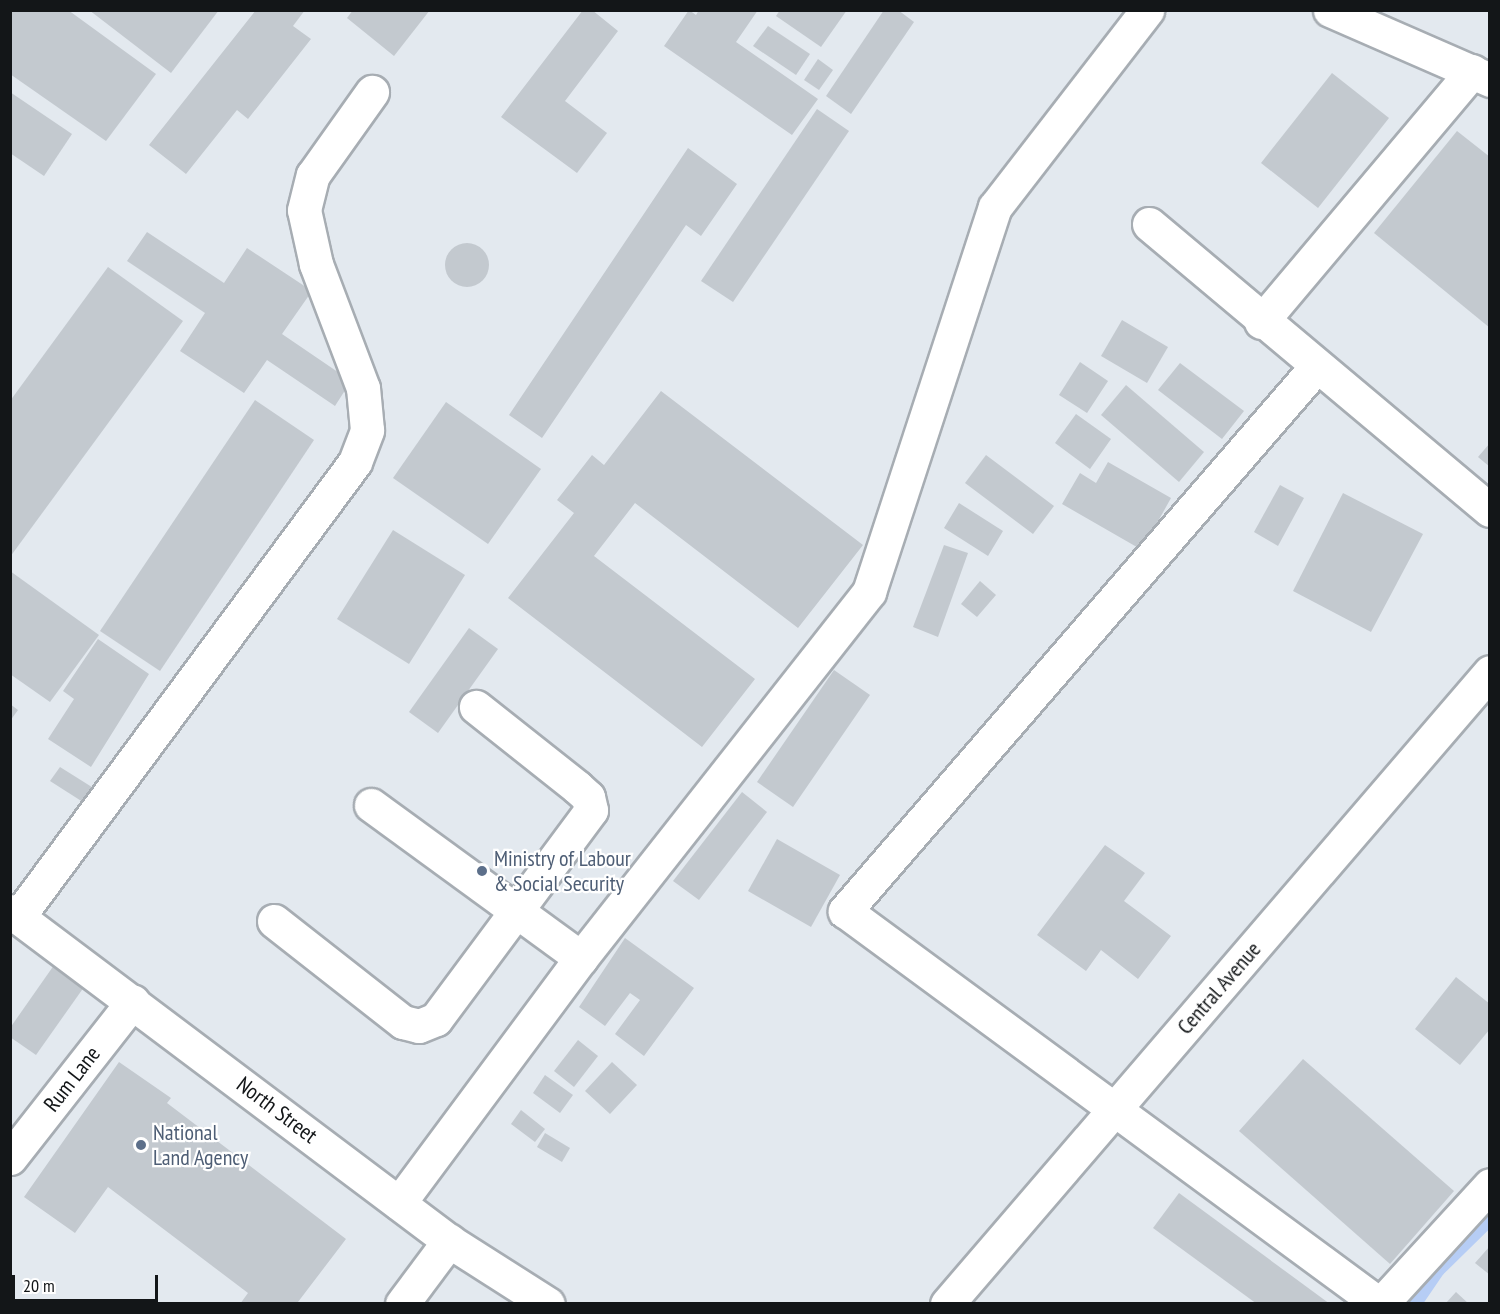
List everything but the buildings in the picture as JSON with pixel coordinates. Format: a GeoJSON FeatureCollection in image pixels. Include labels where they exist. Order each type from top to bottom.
{"type":"FeatureCollection","features":[{"type":"Feature","properties":{"kind":"street"},"geometry":{"type":"LineString","coordinates":[[399,1203],[581,958],[869,592],[995,207],[1147,10]]}},
{"type":"Feature","properties":{"kind":"street"},"geometry":{"type":"LineString","coordinates":[[1261,322],[1481,75],[1330,10]]}},
{"type":"Feature","properties":{"kind":"street"},"geometry":{"type":"LineString","coordinates":[[14,914],[355,462],[367,430],[363,388],[316,264],[304,210],[313,175],[372,92]]}},
{"type":"Feature","properties":{"kind":"street"},"geometry":{"type":"LineString","coordinates":[[1149,224],[1261,322],[1490,510]]}},
{"type":"Feature","properties":{"kind":"street"},"geometry":{"type":"LineString","coordinates":[[1316,367],[845,911],[1380,1304],[1490,1185]]}},
{"type":"Feature","properties":{"kind":"street","name":"Central Avenue"},"geometry":{"type":"LineString","coordinates":[[947,1304],[1490,672]]}},
{"type":"Feature","properties":{"kind":"street"},"geometry":{"type":"LineString","coordinates":[[274,921],[403,1022],[419,1026],[436,1019],[591,810],[588,797],[476,707]]}},
{"type":"Feature","properties":{"kind":"street"},"geometry":{"type":"LineString","coordinates":[[371,805],[518,909],[581,958]]}},
{"type":"Feature","properties":{"kind":"street","name":"North Street"},"geometry":{"type":"LineString","coordinates":[[14,914],[449,1240],[548,1304]]}},
{"type":"Feature","properties":{"kind":"street","name":"Rum Lane"},"geometry":{"type":"LineString","coordinates":[[10,1158],[133,1001]]}},
{"type":"Feature","properties":{"kind":"street"},"geometry":{"type":"LineString","coordinates":[[402,1304],[449,1240]]}},
{"type":"Feature","properties":{"kind":"waterway"},"geometry":{"type":"LineString","coordinates":[[1413,1304],[1437,1269],[1490,1217]]}},
{"type":"Feature","properties":{"kind":"place","name":"Ministry of Labour & Social Security"},"geometry":{"type":"Point","coordinates":[482,871]}},
{"type":"Feature","properties":{"kind":"place","name":"National Land Agency"},"geometry":{"type":"Point","coordinates":[141,1145]}}]}
